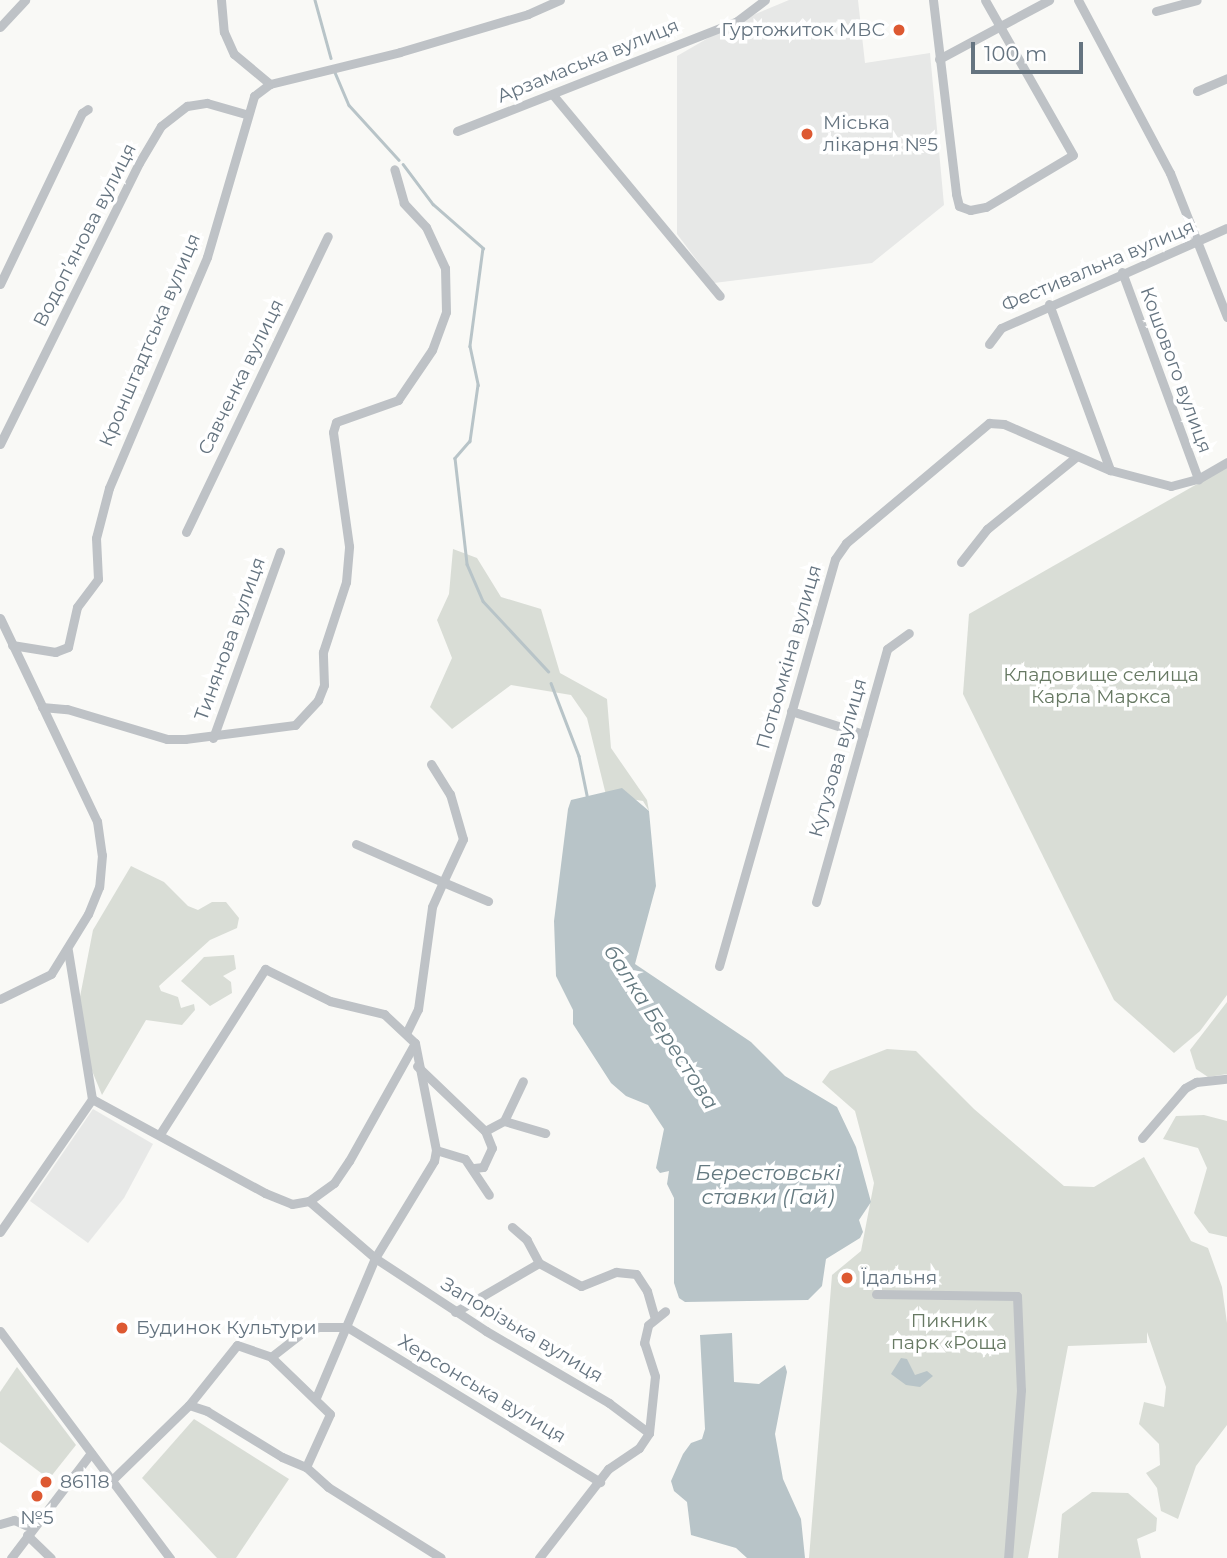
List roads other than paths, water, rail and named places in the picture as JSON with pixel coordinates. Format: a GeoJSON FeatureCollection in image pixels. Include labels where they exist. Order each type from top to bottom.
{"type":"FeatureCollection","features":[{"type":"Feature","properties":{"kind":"street"},"geometry":{"type":"LineString","coordinates":[[0,27],[25,0]]}},
{"type":"Feature","properties":{"kind":"street"},"geometry":{"type":"LineString","coordinates":[[221,0],[224,32],[234,54],[270,84],[400,52],[528,15],[561,0]]}},
{"type":"Feature","properties":{"kind":"street","name":"Арзамаська вулиця"},"geometry":{"type":"LineString","coordinates":[[457,131],[737,20],[765,0]]}},
{"type":"Feature","properties":{"kind":"street"},"geometry":{"type":"LineString","coordinates":[[933,0],[959,206],[986,207],[1073,155],[985,0]]}},
{"type":"Feature","properties":{"kind":"street"},"geometry":{"type":"LineString","coordinates":[[939,59],[1002,29],[1049,0]]}},
{"type":"Feature","properties":{"kind":"street"},"geometry":{"type":"LineString","coordinates":[[1078,0],[1170,173],[1227,317]]}},
{"type":"Feature","properties":{"kind":"street"},"geometry":{"type":"LineString","coordinates":[[1156,11],[1197,0]]}},
{"type":"Feature","properties":{"kind":"street"},"geometry":{"type":"LineString","coordinates":[[1196,91],[1227,78]]}},
{"type":"Feature","properties":{"kind":"street","name":"Кронштадтська вулиця"},"geometry":{"type":"LineString","coordinates":[[12,645],[55,652],[68,647],[77,607],[98,579],[96,538],[109,488],[207,257],[246,114],[254,96],[270,84]]}},
{"type":"Feature","properties":{"kind":"street"},"geometry":{"type":"LineString","coordinates":[[553,95],[720,296]]}},
{"type":"Feature","properties":{"kind":"street","name":"Водоп’янова вулиця"},"geometry":{"type":"LineString","coordinates":[[0,444],[139,163],[161,126],[187,106],[207,103],[246,114]]}},
{"type":"Feature","properties":{"kind":"street"},"geometry":{"type":"LineString","coordinates":[[0,284],[82,113],[88,109]]}},
{"type":"Feature","properties":{"kind":"street"},"geometry":{"type":"LineString","coordinates":[[42,707],[67,709],[167,739],[213,738],[302,721],[324,685],[323,652],[346,582],[349,546],[333,432],[336,422],[398,400],[432,350],[446,312],[448,285],[426,227],[404,203],[394,169]]}},
{"type":"Feature","properties":{"kind":"street","name":"Фестивальна вулиця"},"geometry":{"type":"LineString","coordinates":[[989,344],[1001,328],[1049,304],[1122,272],[1199,243],[1227,228]]}},
{"type":"Feature","properties":{"kind":"street","name":"Савченка вулиця"},"geometry":{"type":"LineString","coordinates":[[186,532],[328,236]]}},
{"type":"Feature","properties":{"kind":"street","name":"Кошового вулиця"},"geometry":{"type":"LineString","coordinates":[[1122,272],[1198,480]]}},
{"type":"Feature","properties":{"kind":"street"},"geometry":{"type":"LineString","coordinates":[[1049,304],[1110,470]]}},
{"type":"Feature","properties":{"kind":"street","name":"Потьомкіна вулиця"},"geometry":{"type":"LineString","coordinates":[[719,966],[835,559],[846,543],[989,423],[1004,424],[1110,470],[1171,486],[1198,480],[1227,462]]}},
{"type":"Feature","properties":{"kind":"street"},"geometry":{"type":"LineString","coordinates":[[961,562],[988,529],[1076,457]]}},
{"type":"Feature","properties":{"kind":"street","name":"Тинянова вулиця"},"geometry":{"type":"LineString","coordinates":[[213,738],[280,552]]}},
{"type":"Feature","properties":{"kind":"street"},"geometry":{"type":"LineString","coordinates":[[0,618],[97,821],[102,855],[99,887],[68,950],[51,974],[0,999]]}},
{"type":"Feature","properties":{"kind":"street","name":"Кутузова вулиця"},"geometry":{"type":"LineString","coordinates":[[816,902],[887,649],[909,633]]}},
{"type":"Feature","properties":{"kind":"street"},"geometry":{"type":"LineString","coordinates":[[791,711],[863,734]]}},
{"type":"Feature","properties":{"kind":"street"},"geometry":{"type":"LineString","coordinates":[[407,1032],[418,1009],[432,907],[463,839],[450,794],[431,764]]}},
{"type":"Feature","properties":{"kind":"street"},"geometry":{"type":"LineString","coordinates":[[356,844],[488,901]]}},
{"type":"Feature","properties":{"kind":"street"},"geometry":{"type":"LineString","coordinates":[[0,1232],[92,1099],[68,950]]}},
{"type":"Feature","properties":{"kind":"street"},"geometry":{"type":"LineString","coordinates":[[160,1134],[265,969],[330,1001],[384,1014],[407,1032],[415,1043],[417,1066],[436,1150],[375,1258],[316,1398]]}},
{"type":"Feature","properties":{"kind":"street"},"geometry":{"type":"LineString","coordinates":[[92,1099],[265,1193],[292,1203],[309,1201],[334,1182],[349,1161],[415,1043]]}},
{"type":"Feature","properties":{"kind":"street"},"geometry":{"type":"LineString","coordinates":[[417,1066],[485,1131],[492,1148],[483,1167],[474,1168]]}},
{"type":"Feature","properties":{"kind":"street"},"geometry":{"type":"LineString","coordinates":[[1142,1138],[1185,1088],[1196,1082],[1227,1079]]}},
{"type":"Feature","properties":{"kind":"street"},"geometry":{"type":"LineString","coordinates":[[485,1131],[504,1121],[523,1081]]}},
{"type":"Feature","properties":{"kind":"street"},"geometry":{"type":"LineString","coordinates":[[504,1121],[545,1133]]}},
{"type":"Feature","properties":{"kind":"street"},"geometry":{"type":"LineString","coordinates":[[436,1150],[465,1159],[474,1168],[489,1195]]}},
{"type":"Feature","properties":{"kind":"street","name":"Запорізька вулиця"},"geometry":{"type":"LineString","coordinates":[[309,1201],[375,1258],[456,1311],[609,1403],[649,1433]]}},
{"type":"Feature","properties":{"kind":"street"},"geometry":{"type":"LineString","coordinates":[[512,1227],[527,1240],[539,1263],[581,1286],[615,1272],[636,1274],[647,1290],[654,1316],[643,1343],[655,1376],[649,1433],[639,1448],[608,1469],[539,1558]]}},
{"type":"Feature","properties":{"kind":"street"},"geometry":{"type":"LineString","coordinates":[[456,1311],[486,1290],[509,1283],[539,1263]]}},
{"type":"Feature","properties":{"kind":"street"},"geometry":{"type":"LineString","coordinates":[[876,1294],[1017,1296],[1021,1390],[1008,1558]]}},
{"type":"Feature","properties":{"kind":"street"},"geometry":{"type":"LineString","coordinates":[[654,1316],[665,1311]]}},
{"type":"Feature","properties":{"kind":"street"},"geometry":{"type":"LineString","coordinates":[[271,1357],[300,1334],[318,1327],[347,1327]]}},
{"type":"Feature","properties":{"kind":"street","name":"Херсонська вулиця"},"geometry":{"type":"LineString","coordinates":[[347,1327],[600,1482]]}},
{"type":"Feature","properties":{"kind":"street"},"geometry":{"type":"LineString","coordinates":[[0,1331],[110,1482],[170,1558]]}},
{"type":"Feature","properties":{"kind":"street"},"geometry":{"type":"LineString","coordinates":[[110,1482],[189,1405],[237,1345],[271,1357],[327,1406],[330,1422],[306,1467]]}},
{"type":"Feature","properties":{"kind":"street"},"geometry":{"type":"LineString","coordinates":[[189,1405],[207,1411],[282,1457],[306,1467],[328,1487],[441,1558]]}},
{"type":"Feature","properties":{"kind":"street"},"geometry":{"type":"LineString","coordinates":[[11,1558],[91,1453]]}},
{"type":"Feature","properties":{"kind":"street"},"geometry":{"type":"LineString","coordinates":[[0,1524],[14,1520],[29,1531],[51,1558]]}},
{"type":"Feature","properties":{"kind":"water","name":"Берестовські ставки (Гай)"},"geometry":{"type":"Polygon","coordinates":[[[622,788],[649,811],[656,886],[635,964],[751,1042],[785,1076],[837,1107],[856,1147],[871,1202],[859,1220],[863,1232],[860,1238],[826,1259],[822,1286],[808,1300],[685,1302],[679,1298],[674,1283],[674,1198],[667,1184],[669,1171],[660,1173],[656,1168],[664,1129],[648,1105],[626,1096],[611,1083],[573,1024],[573,1010],[556,976],[554,921],[568,809],[571,800],[622,788]]]}},
{"type":"Feature","properties":{"kind":"water"},"geometry":{"type":"Polygon","coordinates":[[[732,1333],[734,1382],[759,1384],[785,1365],[787,1372],[775,1434],[783,1479],[801,1519],[805,1558],[747,1558],[736,1548],[691,1535],[687,1502],[674,1491],[671,1481],[683,1454],[691,1443],[702,1439],[705,1429],[700,1335],[732,1333]]]}},
{"type":"Feature","properties":{"kind":"water"},"geometry":{"type":"Polygon","coordinates":[[[901,1358],[907,1359],[915,1375],[927,1371],[933,1376],[920,1387],[906,1385],[891,1374],[901,1358]]]}},
{"type":"Feature","properties":{"kind":"waterway","name":"балка Берестова"},"geometry":{"type":"LineString","coordinates":[[315,0],[331,58]]}},
{"type":"Feature","properties":{"kind":"waterway","name":"балка Берестова"},"geometry":{"type":"LineString","coordinates":[[334,70],[349,105],[399,160]]}},
{"type":"Feature","properties":{"kind":"waterway","name":"балка Берестова"},"geometry":{"type":"LineString","coordinates":[[403,164],[433,204],[483,248],[470,346],[478,385],[470,441],[455,458],[467,564],[483,601],[548,671]]}},
{"type":"Feature","properties":{"kind":"waterway","name":"балка Берестова"},"geometry":{"type":"LineString","coordinates":[[551,683],[579,756],[588,800]]}},
{"type":"Feature","properties":{"kind":"place","name":"Гуртожиток МВС"},"geometry":{"type":"Point","coordinates":[899,30]}},
{"type":"Feature","properties":{"kind":"place","name":"Міська лікарня №5"},"geometry":{"type":"Point","coordinates":[807,134]}},
{"type":"Feature","properties":{"kind":"place","name":"Їдальня"},"geometry":{"type":"Point","coordinates":[847,1278]}},
{"type":"Feature","properties":{"kind":"place","name":"Будинок Культури"},"geometry":{"type":"Point","coordinates":[122,1328]}},
{"type":"Feature","properties":{"kind":"place","name":"86118"},"geometry":{"type":"Point","coordinates":[46,1482]}},
{"type":"Feature","properties":{"kind":"place","name":"№5"},"geometry":{"type":"Point","coordinates":[37,1496]}},
{"type":"Feature","properties":{"kind":"park label","name":"Кладовище селища Карла Маркса"},"geometry":{"type":"Point","coordinates":[1101,686]}},
{"type":"Feature","properties":{"kind":"park label","name":"Пикник парк «Роща"},"geometry":{"type":"Point","coordinates":[949,1332]}}]}
